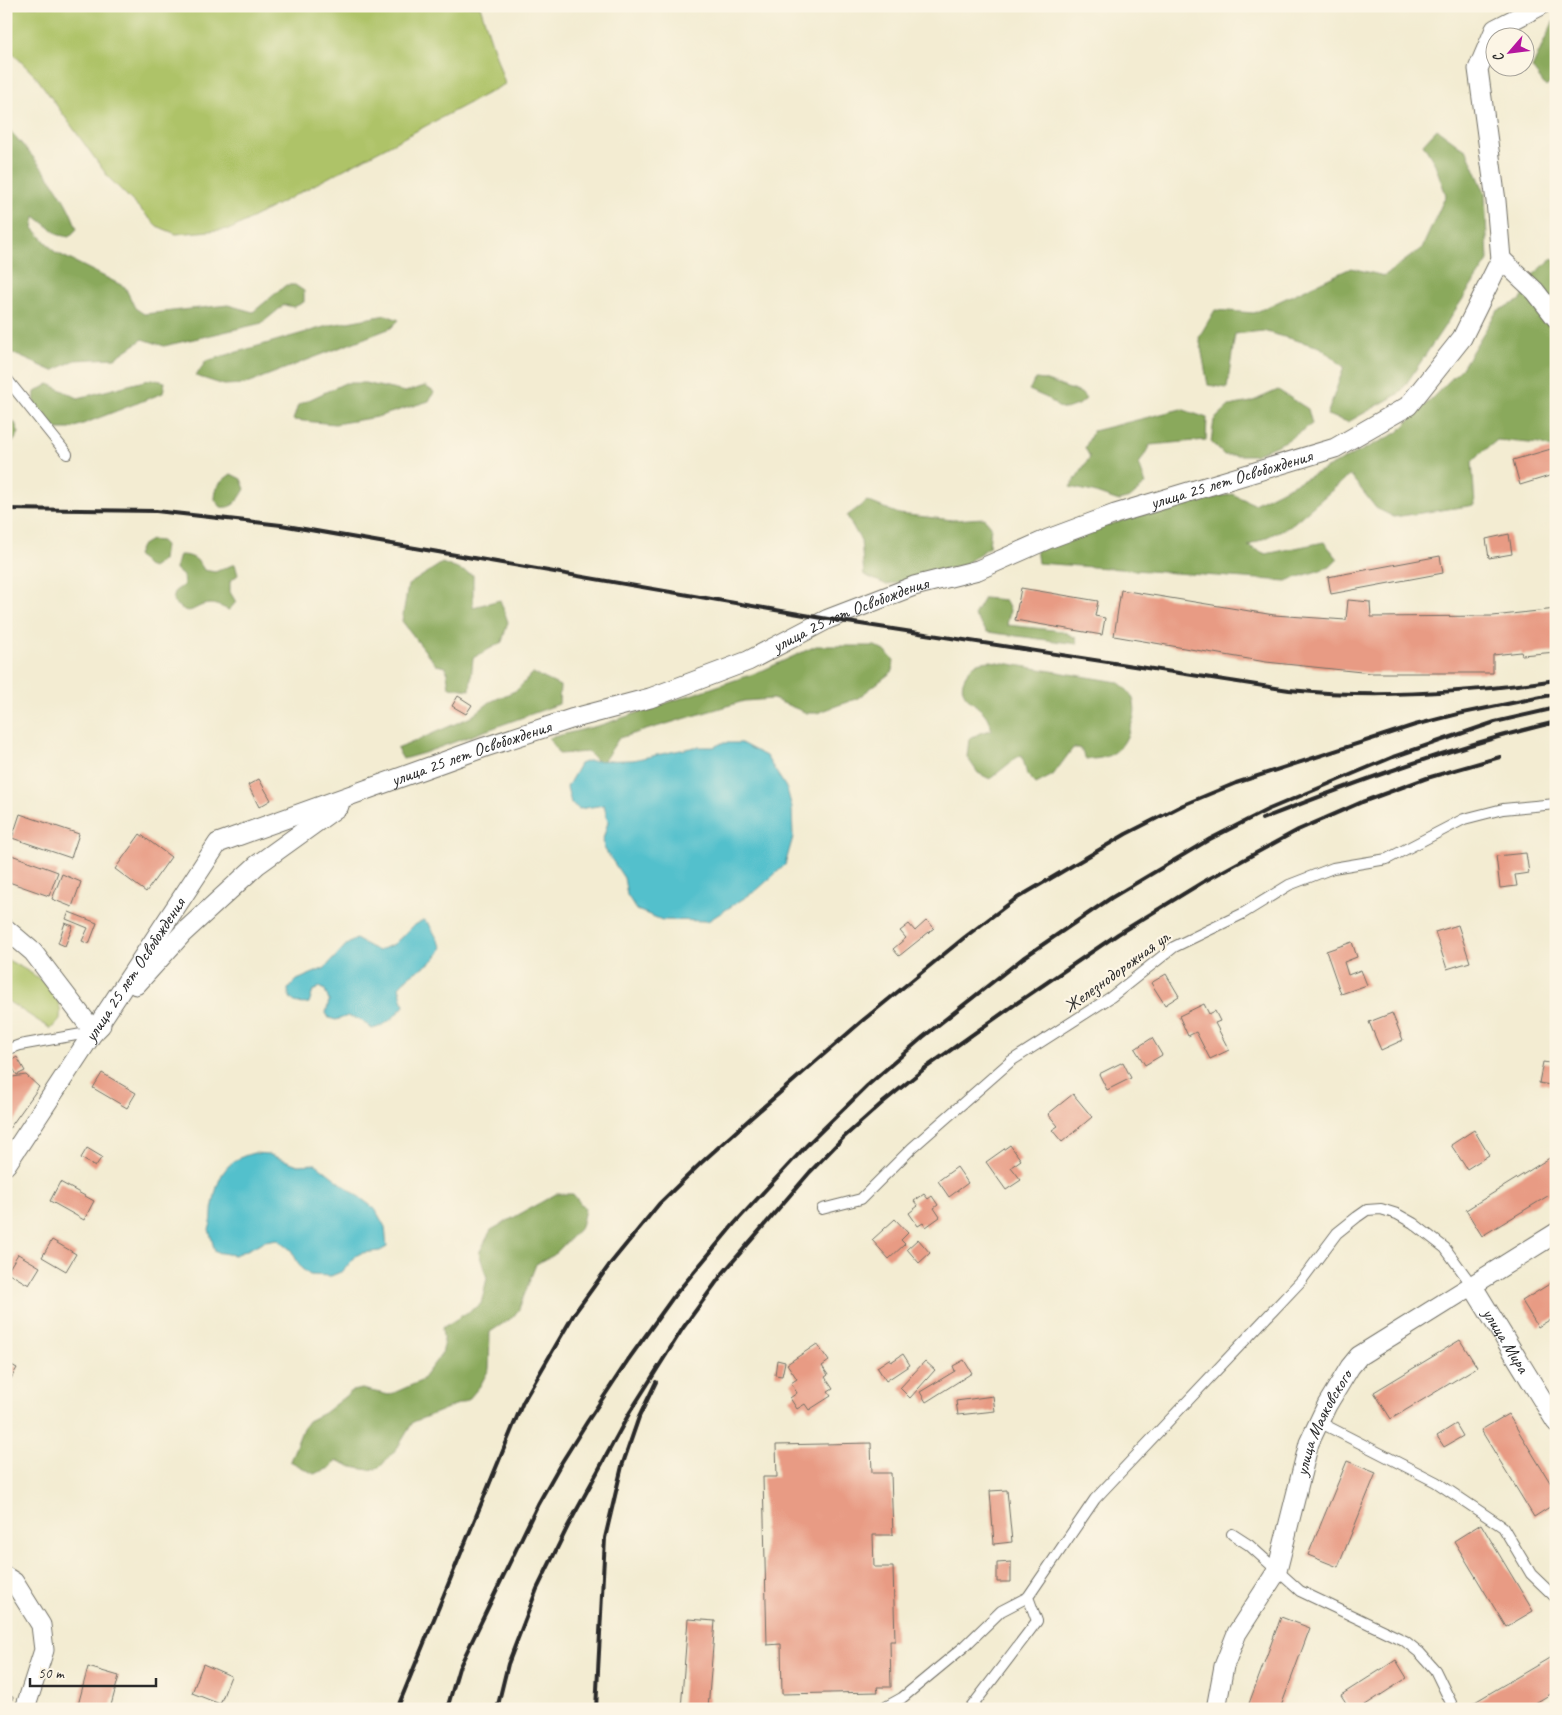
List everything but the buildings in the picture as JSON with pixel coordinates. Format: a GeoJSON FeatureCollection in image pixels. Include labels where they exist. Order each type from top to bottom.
{"type":"FeatureCollection","features":[{"type":"Feature","properties":{"kind":"street"},"geometry":{"type":"LineString","coordinates":[[1540,6],[1495,28],[1478,69],[1496,201],[1501,259],[1535,291],[1556,318]]}},
{"type":"Feature","properties":{"kind":"street","name":"улица 25 лет Освобождения"},"geometry":{"type":"LineString","coordinates":[[6,1165],[218,843],[493,744],[571,719],[650,698],[748,661],[828,619],[914,586],[978,570],[1048,539],[1115,514],[1335,448],[1408,406],[1462,338],[1501,259]]}},
{"type":"Feature","properties":{"kind":"street"},"geometry":{"type":"LineString","coordinates":[[6,929],[33,952],[94,1032],[183,933],[257,865],[358,792]]}},
{"type":"Feature","properties":{"kind":"street","name":"улица Маяковского"},"geometry":{"type":"LineString","coordinates":[[1216,1709],[1224,1666],[1238,1633],[1277,1571],[1309,1444],[1327,1405],[1350,1367],[1359,1356],[1556,1233]]}},
{"type":"Feature","properties":{"kind":"street","name":"улица Мира"},"geometry":{"type":"LineString","coordinates":[[1472,1285],[1556,1422]]}},
{"type":"Feature","properties":{"kind":"street"},"geometry":{"type":"LineString","coordinates":[[6,1577],[14,1582],[41,1625],[44,1650],[25,1709]]}},
{"type":"Feature","properties":{"kind":"lane"},"geometry":{"type":"LineString","coordinates":[[6,378],[67,454]]}},
{"type":"Feature","properties":{"kind":"lane","name":"Железнодорожная ул."},"geometry":{"type":"LineString","coordinates":[[822,1209],[861,1199],[912,1148],[1011,1061],[1111,997],[1174,947],[1242,914],[1288,885],[1333,868],[1387,859],[1464,819],[1503,809],[1556,804]]}},
{"type":"Feature","properties":{"kind":"lane"},"geometry":{"type":"LineString","coordinates":[[6,1050],[20,1045],[94,1032]]}},
{"type":"Feature","properties":{"kind":"lane"},"geometry":{"type":"LineString","coordinates":[[882,1709],[902,1698],[923,1681],[965,1646],[1001,1611],[1028,1597],[1095,1499],[1301,1281],[1337,1233],[1357,1216],[1368,1210],[1381,1209],[1397,1214],[1413,1223],[1445,1248],[1472,1285]]}},
{"type":"Feature","properties":{"kind":"lane"},"geometry":{"type":"LineString","coordinates":[[1319,1422],[1436,1482],[1502,1527],[1531,1574],[1556,1598]]}},
{"type":"Feature","properties":{"kind":"lane"},"geometry":{"type":"LineString","coordinates":[[1232,1534],[1249,1545],[1300,1590],[1405,1640],[1435,1670],[1454,1709]]}},
{"type":"Feature","properties":{"kind":"lane"},"geometry":{"type":"LineString","coordinates":[[970,1709],[1037,1621],[1028,1597]]}},
{"type":"Feature","properties":{"kind":"green space"},"geometry":{"type":"Polygon","coordinates":[[[6,6],[480,6],[505,84],[231,229],[176,234],[157,226],[109,178],[37,78],[6,46],[6,6]]]}},
{"type":"Feature","properties":{"kind":"green space"},"geometry":{"type":"Polygon","coordinates":[[[1556,21],[1556,78],[1546,87],[1534,71],[1534,64],[1553,22],[1556,21]]]}},
{"type":"Feature","properties":{"kind":"green space"},"geometry":{"type":"Polygon","coordinates":[[[6,126],[56,187],[77,229],[69,237],[59,235],[35,216],[33,228],[55,252],[125,287],[135,308],[144,314],[228,305],[253,312],[286,285],[295,285],[304,291],[304,302],[294,307],[284,305],[262,323],[164,346],[143,339],[115,358],[75,360],[53,371],[12,353],[6,343],[6,126]]]}},
{"type":"Feature","properties":{"kind":"green space"},"geometry":{"type":"Polygon","coordinates":[[[1437,129],[1467,151],[1485,193],[1488,261],[1400,393],[1348,422],[1327,415],[1344,367],[1320,347],[1263,331],[1235,334],[1227,388],[1208,385],[1199,337],[1215,310],[1254,313],[1351,268],[1384,276],[1422,248],[1446,195],[1435,164],[1423,144],[1437,129]]]}},
{"type":"Feature","properties":{"kind":"green space"},"geometry":{"type":"Polygon","coordinates":[[[1553,258],[1556,261],[1556,450],[1540,444],[1497,440],[1472,461],[1475,505],[1394,517],[1376,508],[1350,475],[1290,526],[1248,546],[1266,554],[1324,542],[1338,559],[1330,567],[1286,581],[1038,563],[1036,549],[1136,516],[1232,494],[1254,504],[1397,433],[1462,368],[1497,311],[1521,300],[1534,274],[1553,258]]]}},
{"type":"Feature","properties":{"kind":"green space"},"geometry":{"type":"Polygon","coordinates":[[[386,315],[399,320],[391,328],[245,384],[224,385],[196,376],[206,361],[331,325],[386,315]]]}},
{"type":"Feature","properties":{"kind":"green space"},"geometry":{"type":"Polygon","coordinates":[[[152,379],[165,382],[163,393],[70,429],[44,429],[34,408],[35,392],[49,384],[78,398],[152,379]]]}},
{"type":"Feature","properties":{"kind":"green space"},"geometry":{"type":"Polygon","coordinates":[[[1036,379],[1081,393],[1086,399],[1080,404],[1066,409],[1058,407],[1047,398],[1029,390],[1036,379]]]}},
{"type":"Feature","properties":{"kind":"green space"},"geometry":{"type":"Polygon","coordinates":[[[345,383],[365,383],[405,392],[425,386],[434,392],[429,401],[377,417],[335,424],[293,420],[298,405],[345,383]]]}},
{"type":"Feature","properties":{"kind":"green space"},"geometry":{"type":"Polygon","coordinates":[[[1278,390],[1308,409],[1312,424],[1286,441],[1255,455],[1224,455],[1211,442],[1214,420],[1229,406],[1251,402],[1278,390]]]}},
{"type":"Feature","properties":{"kind":"green space"},"geometry":{"type":"Polygon","coordinates":[[[1181,409],[1207,418],[1206,440],[1150,445],[1139,464],[1146,484],[1130,498],[1119,501],[1093,492],[1070,487],[1090,457],[1085,448],[1093,431],[1181,409]]]}},
{"type":"Feature","properties":{"kind":"green space"},"geometry":{"type":"Polygon","coordinates":[[[6,420],[15,423],[19,433],[13,442],[6,443],[6,420]]]}},
{"type":"Feature","properties":{"kind":"green space"},"geometry":{"type":"Polygon","coordinates":[[[231,474],[241,479],[245,489],[233,505],[221,507],[215,500],[216,491],[221,482],[231,474]]]}},
{"type":"Feature","properties":{"kind":"green space"},"geometry":{"type":"Polygon","coordinates":[[[867,501],[899,514],[953,520],[984,518],[991,526],[989,547],[964,565],[887,585],[864,575],[861,541],[847,516],[867,501]]]}},
{"type":"Feature","properties":{"kind":"green space"},"geometry":{"type":"Polygon","coordinates":[[[151,540],[161,541],[165,545],[163,560],[152,568],[147,566],[137,555],[141,546],[151,540]]]}},
{"type":"Feature","properties":{"kind":"green space"},"geometry":{"type":"Polygon","coordinates":[[[179,555],[191,557],[200,563],[204,570],[215,572],[235,564],[238,575],[230,581],[230,592],[236,602],[229,610],[210,604],[188,611],[173,602],[175,591],[184,585],[183,576],[175,569],[179,555]]]}},
{"type":"Feature","properties":{"kind":"green space"},"geometry":{"type":"Polygon","coordinates":[[[442,563],[473,575],[473,607],[500,600],[508,622],[502,642],[473,658],[470,690],[449,687],[446,667],[436,665],[402,621],[408,585],[442,563]]]}},
{"type":"Feature","properties":{"kind":"green space"},"geometry":{"type":"Polygon","coordinates":[[[984,598],[1005,600],[1010,610],[1007,625],[1062,631],[1076,638],[1077,644],[987,632],[974,615],[984,598]]]}},
{"type":"Feature","properties":{"kind":"green space"},"geometry":{"type":"Polygon","coordinates":[[[816,646],[875,646],[885,651],[894,660],[893,671],[858,698],[817,713],[807,713],[773,699],[744,701],[619,738],[601,765],[588,752],[559,754],[549,738],[601,725],[759,672],[816,646]]]}},
{"type":"Feature","properties":{"kind":"green space"},"geometry":{"type":"Polygon","coordinates":[[[991,661],[1118,682],[1130,694],[1135,706],[1133,720],[1125,741],[1116,751],[1103,758],[1086,759],[1080,748],[1073,748],[1053,775],[1036,784],[1027,775],[1022,755],[990,779],[978,773],[967,757],[969,739],[980,733],[992,730],[985,715],[965,695],[962,685],[972,666],[980,662],[991,661]]]}},
{"type":"Feature","properties":{"kind":"green space"},"geometry":{"type":"Polygon","coordinates":[[[533,673],[560,686],[559,704],[403,759],[397,749],[471,717],[490,702],[517,690],[533,673]]]}},
{"type":"Feature","properties":{"kind":"green space"},"geometry":{"type":"Polygon","coordinates":[[[6,959],[39,978],[52,991],[60,1008],[60,1019],[51,1029],[6,1000],[6,959]]]}},
{"type":"Feature","properties":{"kind":"green space"},"geometry":{"type":"Polygon","coordinates":[[[556,1194],[573,1194],[585,1209],[581,1227],[554,1255],[536,1264],[519,1309],[513,1317],[490,1332],[489,1369],[480,1386],[468,1400],[413,1422],[398,1447],[379,1468],[369,1470],[352,1467],[336,1460],[330,1468],[314,1474],[290,1461],[303,1428],[308,1421],[324,1413],[352,1391],[362,1389],[389,1395],[421,1381],[442,1353],[444,1346],[442,1328],[481,1304],[487,1278],[479,1253],[491,1230],[556,1194]]]}},
{"type":"Feature","properties":{"kind":"water"},"geometry":{"type":"Polygon","coordinates":[[[722,743],[741,743],[766,756],[787,789],[792,808],[793,837],[785,865],[757,890],[708,921],[662,920],[637,910],[627,895],[624,878],[604,848],[603,839],[608,822],[604,805],[579,809],[571,803],[567,787],[580,764],[588,761],[633,760],[695,747],[714,747],[722,743]]]}},
{"type":"Feature","properties":{"kind":"water"},"geometry":{"type":"Polygon","coordinates":[[[423,920],[429,924],[442,947],[440,953],[432,961],[408,977],[399,987],[404,1006],[381,1026],[372,1029],[361,1020],[348,1016],[336,1020],[329,1018],[326,1013],[329,1001],[325,990],[320,987],[313,991],[309,1003],[301,1004],[294,1002],[290,997],[288,989],[297,980],[325,968],[346,945],[356,939],[378,951],[394,944],[412,927],[423,920]]]}},
{"type":"Feature","properties":{"kind":"water"},"geometry":{"type":"Polygon","coordinates":[[[254,1153],[268,1154],[298,1165],[316,1164],[375,1209],[385,1227],[387,1247],[380,1251],[361,1253],[343,1271],[331,1276],[310,1275],[301,1268],[291,1250],[277,1239],[265,1241],[234,1255],[215,1252],[209,1229],[217,1186],[224,1171],[230,1165],[244,1156],[254,1153]]]}},
{"type":"Feature","properties":{"kind":"railway"},"geometry":{"type":"LineString","coordinates":[[6,509],[156,511],[281,525],[828,619],[1289,690],[1356,694],[1423,693],[1523,685],[1556,680]]}},
{"type":"Feature","properties":{"kind":"railway"},"geometry":{"type":"LineString","coordinates":[[397,1709],[523,1402],[574,1314],[610,1264],[659,1204],[752,1117],[862,1021],[965,937],[1014,900],[1126,834],[1183,805],[1236,783],[1415,725],[1458,714],[1556,694]]}},
{"type":"Feature","properties":{"kind":"railway"},"geometry":{"type":"LineString","coordinates":[[447,1709],[459,1668],[538,1504],[560,1465],[628,1360],[674,1296],[734,1224],[806,1146],[867,1086],[923,1037],[1023,958],[1111,898],[1210,839],[1267,810],[1393,757],[1495,722],[1556,708]]}},
{"type":"Feature","properties":{"kind":"railway"},"geometry":{"type":"LineString","coordinates":[[1262,819],[1407,765],[1481,742],[1556,722]]}},
{"type":"Feature","properties":{"kind":"railway"},"geometry":{"type":"LineString","coordinates":[[497,1709],[508,1664],[537,1589],[568,1526],[630,1412],[683,1328],[723,1273],[810,1172],[843,1138],[924,1069],[1118,934],[1203,882],[1298,830],[1362,802],[1427,778],[1500,757]]}},
{"type":"Feature","properties":{"kind":"railway"},"geometry":{"type":"LineString","coordinates":[[596,1709],[605,1538],[622,1466],[639,1417],[656,1382]]}}]}
